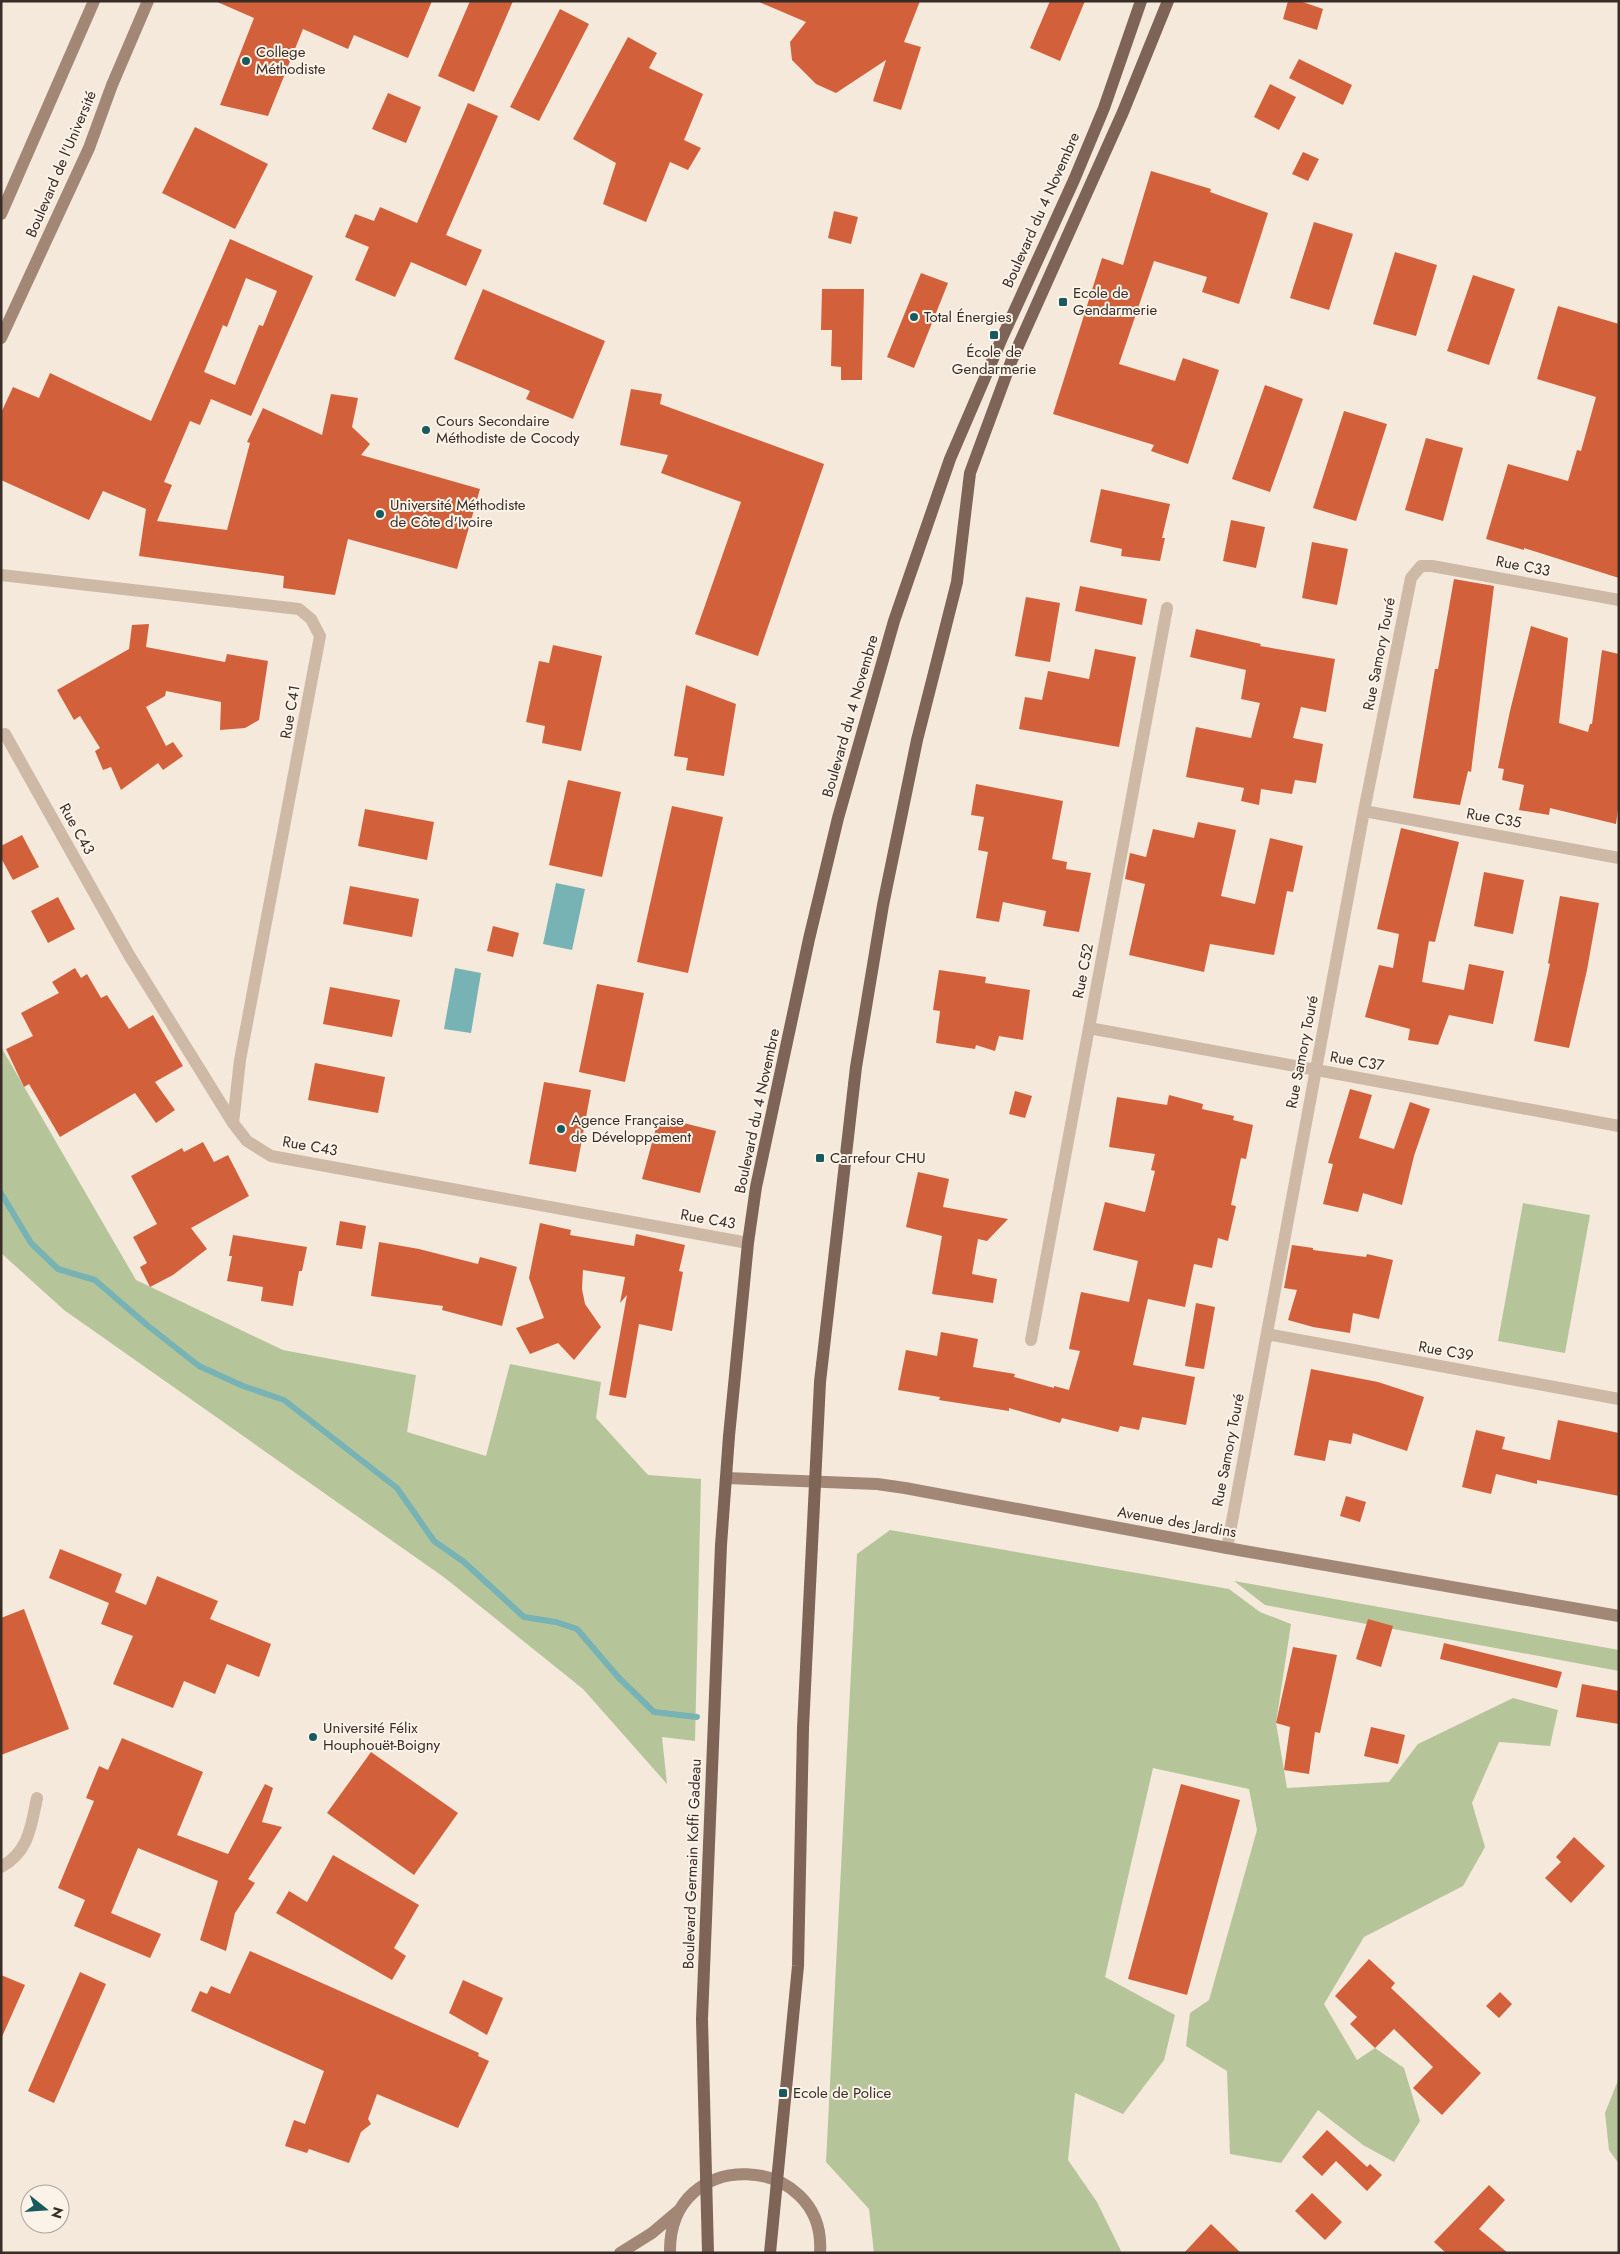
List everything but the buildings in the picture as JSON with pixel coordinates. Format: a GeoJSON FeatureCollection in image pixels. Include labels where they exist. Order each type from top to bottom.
{"type":"FeatureCollection","features":[{"type":"Feature","properties":{"kind":"main road","name":"Boulevard du 4 Novembre"},"geometry":{"type":"LineString","coordinates":[[727,1478],[729,1436],[748,1243],[756,1186],[838,818],[894,621],[950,459],[1002,338],[1074,180],[1104,108],[1141,1]]}},
{"type":"Feature","properties":{"kind":"main road"},"geometry":{"type":"LineString","coordinates":[[770,2253],[798,1966],[803,1728],[820,1382],[856,1067],[883,904],[917,740],[957,582],[970,473],[1011,362],[1123,112],[1168,1]]}},
{"type":"Feature","properties":{"kind":"main road","name":"Boulevard Germain Koffi Gadeau"},"geometry":{"type":"LineString","coordinates":[[708,2253],[702,2019],[721,1545],[727,1478]]}},
{"type":"Feature","properties":{"kind":"street"},"geometry":{"type":"LineString","coordinates":[[1,214],[94,1]]}},
{"type":"Feature","properties":{"kind":"street","name":"Boulevard de l'Université"},"geometry":{"type":"LineString","coordinates":[[1,338],[89,148],[112,86],[148,1]]}},
{"type":"Feature","properties":{"kind":"street","name":"Rue C33"},"geometry":{"type":"LineString","coordinates":[[1421,566],[1432,566],[1619,600]]}},
{"type":"Feature","properties":{"kind":"street","name":"Rue Samory Touré"},"geometry":{"type":"LineString","coordinates":[[1227,1548],[1364,811],[1411,578],[1421,566]]}},
{"type":"Feature","properties":{"kind":"street","name":"Rue C41"},"geometry":{"type":"LineString","coordinates":[[1,575],[299,609],[311,619],[320,636],[240,1060],[232,1123]]}},
{"type":"Feature","properties":{"kind":"street","name":"Rue C52"},"geometry":{"type":"LineString","coordinates":[[1031,1340],[1167,608]]}},
{"type":"Feature","properties":{"kind":"street","name":"Rue C43"},"geometry":{"type":"LineString","coordinates":[[6,734],[129,955],[232,1123],[247,1141],[271,1156],[748,1243]]}},
{"type":"Feature","properties":{"kind":"street","name":"Rue C35"},"geometry":{"type":"LineString","coordinates":[[1364,811],[1619,858]]}},
{"type":"Feature","properties":{"kind":"street","name":"Rue C37"},"geometry":{"type":"LineString","coordinates":[[1089,1028],[1619,1126]]}},
{"type":"Feature","properties":{"kind":"street","name":"Rue C39"},"geometry":{"type":"LineString","coordinates":[[1267,1334],[1619,1399]]}},
{"type":"Feature","properties":{"kind":"street","name":"Avenue des Jardins"},"geometry":{"type":"LineString","coordinates":[[727,1478],[877,1484],[905,1488],[1227,1548],[1619,1616]]}},
{"type":"Feature","properties":{"kind":"street"},"geometry":{"type":"LineString","coordinates":[[1,1867],[10,1862],[29,1838],[37,1798]]}},
{"type":"Feature","properties":{"kind":"street"},"geometry":{"type":"LineString","coordinates":[[620,2253],[652,2233],[706,2183],[737,2173],[750,2173],[777,2180],[802,2200],[815,2220],[820,2253]]}},
{"type":"Feature","properties":{"kind":"street"},"geometry":{"type":"LineString","coordinates":[[670,2253],[670,2237],[680,2209]]}},
{"type":"Feature","properties":{"kind":"green space"},"geometry":{"type":"Polygon","coordinates":[[[1,1047],[136,1280],[283,1350],[416,1375],[407,1432],[486,1456],[510,1364],[601,1382],[596,1418],[648,1475],[701,1479],[695,1741],[662,1737],[667,1784],[583,1689],[445,1578],[64,1310],[1,1253],[1,1047]]]}},
{"type":"Feature","properties":{"kind":"green space"},"geometry":{"type":"Polygon","coordinates":[[[1523,1203],[1590,1215],[1565,1353],[1498,1341],[1523,1203]]]}},
{"type":"Feature","properties":{"kind":"green space"},"geometry":{"type":"Polygon","coordinates":[[[890,1530],[1229,1589],[1260,1612],[1291,1624],[1276,1723],[1287,1788],[1389,1782],[1418,1744],[1513,1698],[1558,1710],[1550,1746],[1499,1742],[1472,1803],[1485,1847],[1463,1886],[1364,1937],[1324,2004],[1357,2060],[1375,2048],[1404,2068],[1420,2121],[1394,2162],[1363,2145],[1318,2110],[1281,2163],[1230,2154],[1227,2071],[1186,2046],[1190,2013],[1209,2000],[1257,1830],[1249,1789],[1153,1768],[1105,1977],[1175,2015],[1164,2060],[1123,2114],[1075,2093],[1068,2160],[1097,2202],[1122,2253],[874,2253],[869,2209],[826,2162],[857,1554],[890,1530]]]}},
{"type":"Feature","properties":{"kind":"green space"},"geometry":{"type":"Polygon","coordinates":[[[1234,1581],[1619,1650],[1619,1671],[1265,1605],[1234,1581]]]}},
{"type":"Feature","properties":{"kind":"green space"},"geometry":{"type":"Polygon","coordinates":[[[1619,2078],[1619,2164],[1609,2150],[1605,2113],[1619,2078]]]}},
{"type":"Feature","properties":{"kind":"water"},"geometry":{"type":"Polygon","coordinates":[[[556,883],[585,889],[572,950],[543,944],[556,883]]]}},
{"type":"Feature","properties":{"kind":"water"},"geometry":{"type":"Polygon","coordinates":[[[455,968],[481,973],[471,1033],[444,1029],[455,968]]]}},
{"type":"Feature","properties":{"kind":"waterway"},"geometry":{"type":"LineString","coordinates":[[1,1193],[31,1243],[58,1269],[95,1280],[147,1325],[199,1366],[243,1386],[284,1400],[397,1488],[434,1541],[464,1562],[524,1617],[556,1622],[577,1629],[619,1678],[654,1712],[697,1717]]}},
{"type":"Feature","properties":{"kind":"place","name":"College Méthodiste"},"geometry":{"type":"Point","coordinates":[246,61]}},
{"type":"Feature","properties":{"kind":"place","name":"Ecole de Gendarmerie"},"geometry":{"type":"Point","coordinates":[1063,302]}},
{"type":"Feature","properties":{"kind":"place","name":"Total Énergies"},"geometry":{"type":"Point","coordinates":[914,317]}},
{"type":"Feature","properties":{"kind":"place","name":"École de Gendarmerie"},"geometry":{"type":"Point","coordinates":[994,335]}},
{"type":"Feature","properties":{"kind":"place","name":"Cours Secondaire Méthodiste de Cocody"},"geometry":{"type":"Point","coordinates":[426,430]}},
{"type":"Feature","properties":{"kind":"place","name":"Université Méthodiste de Côte d'Ivoire"},"geometry":{"type":"Point","coordinates":[380,514]}},
{"type":"Feature","properties":{"kind":"place","name":"Agence Française de Développement"},"geometry":{"type":"Point","coordinates":[561,1129]}},
{"type":"Feature","properties":{"kind":"place","name":"Carrefour CHU"},"geometry":{"type":"Point","coordinates":[820,1158]}},
{"type":"Feature","properties":{"kind":"place","name":"Université Félix Houphouët-Boigny"},"geometry":{"type":"Point","coordinates":[313,1737]}},
{"type":"Feature","properties":{"kind":"place","name":"Ecole de Police"},"geometry":{"type":"Point","coordinates":[783,2093]}}]}
